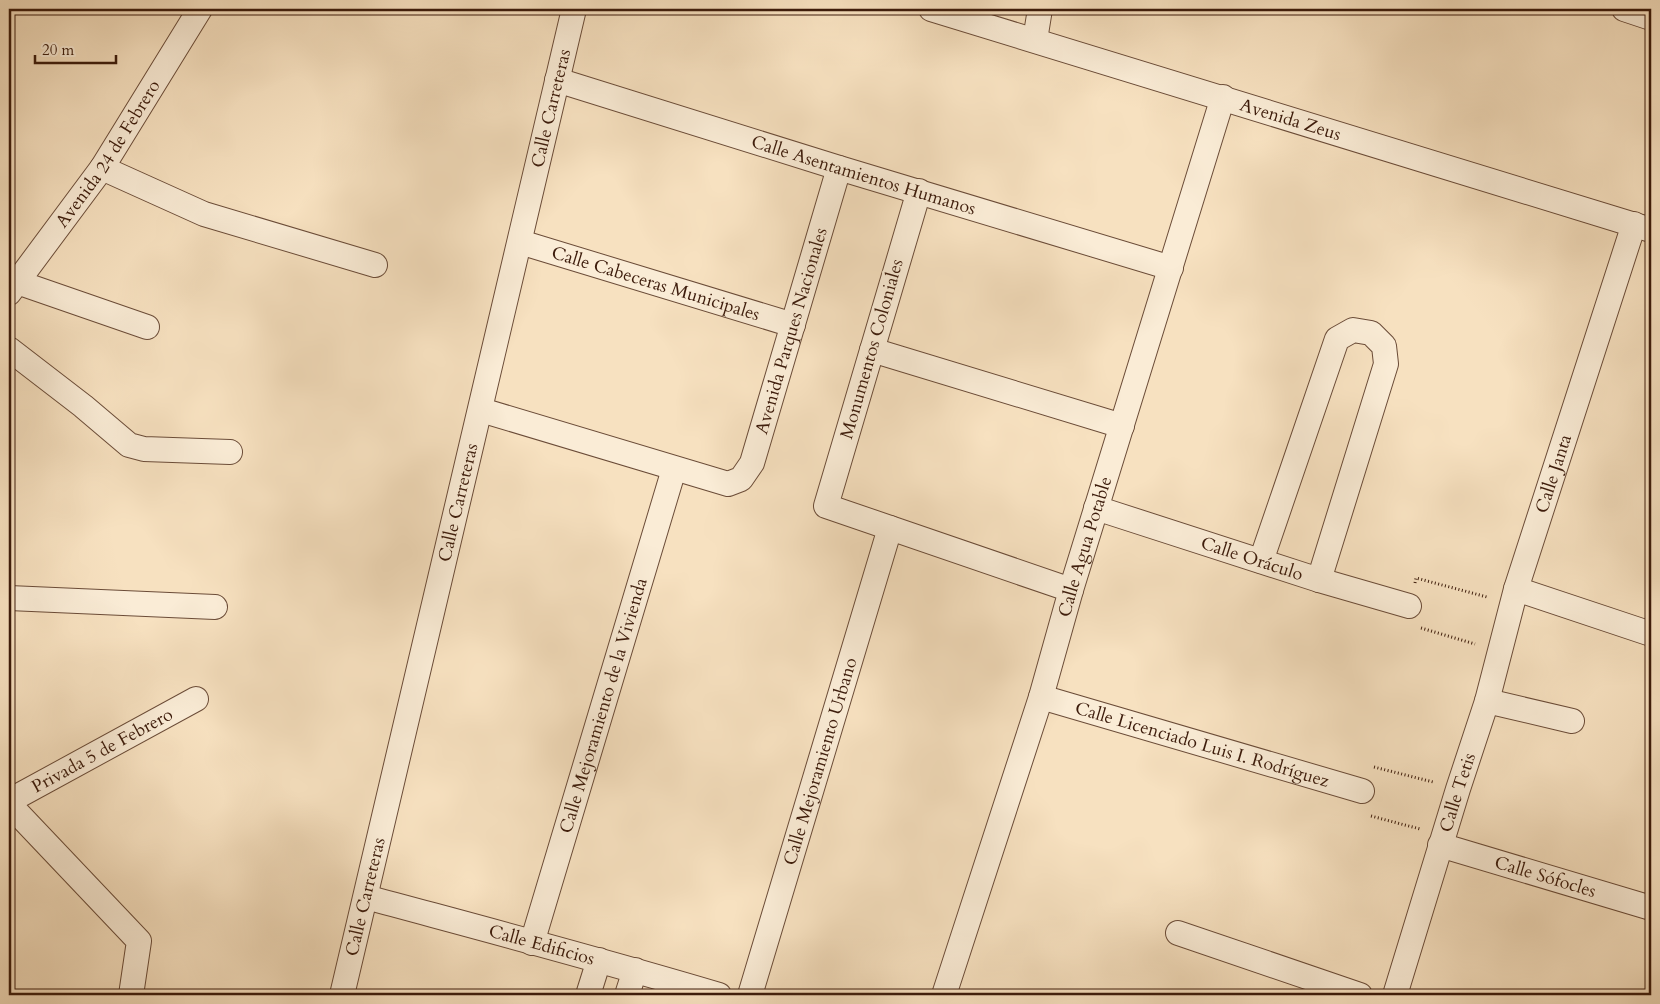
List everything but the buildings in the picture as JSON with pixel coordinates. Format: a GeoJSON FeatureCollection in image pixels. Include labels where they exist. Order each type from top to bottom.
{"type":"FeatureCollection","features":[{"type":"Feature","properties":{"kind":"street","name":"Avenida 24 de Febrero"},"geometry":{"type":"LineString","coordinates":[[13,288],[102,168],[200,9]]}},
{"type":"Feature","properties":{"kind":"street","name":"Calle Carreteras"},"geometry":{"type":"LineString","coordinates":[[342,995],[574,9]]}},
{"type":"Feature","properties":{"kind":"street","name":"Avenida Zeus"},"geometry":{"type":"LineString","coordinates":[[931,9],[1643,227]]}},
{"type":"Feature","properties":{"kind":"street"},"geometry":{"type":"LineString","coordinates":[[1035,40],[1040,9]]}},
{"type":"Feature","properties":{"kind":"street"},"geometry":{"type":"LineString","coordinates":[[1624,9],[1651,18]]}},
{"type":"Feature","properties":{"kind":"street","name":"Calle Asentamientos Humanos"},"geometry":{"type":"LineString","coordinates":[[557,80],[839,168],[1171,268]]}},
{"type":"Feature","properties":{"kind":"street","name":"Calle Agua Potable"},"geometry":{"type":"LineString","coordinates":[[944,995],[1041,697],[1071,590],[1223,97]]}},
{"type":"Feature","properties":{"kind":"street"},"geometry":{"type":"LineString","coordinates":[[102,168],[204,214],[376,265]]}},
{"type":"Feature","properties":{"kind":"street","name":"Avenida Parques Nacionales"},"geometry":{"type":"LineString","coordinates":[[674,468],[728,484],[741,479],[752,463],[839,168]]}},
{"type":"Feature","properties":{"kind":"street","name":"Monumentos Coloniales"},"geometry":{"type":"LineString","coordinates":[[890,528],[826,506],[918,191]]}},
{"type":"Feature","properties":{"kind":"street","name":"Calle Janta"},"geometry":{"type":"LineString","coordinates":[[1514,596],[1643,227]]}},
{"type":"Feature","properties":{"kind":"street","name":"Calle Cabeceras Municipales"},"geometry":{"type":"LineString","coordinates":[[520,242],[793,325]]}},
{"type":"Feature","properties":{"kind":"street"},"geometry":{"type":"LineString","coordinates":[[13,288],[147,327]]}},
{"type":"Feature","properties":{"kind":"street"},"geometry":{"type":"LineString","coordinates":[[1261,561],[1337,339],[1353,330],[1371,332],[1384,346],[1386,364],[1319,580]]}},
{"type":"Feature","properties":{"kind":"street"},"geometry":{"type":"LineString","coordinates":[[9,349],[83,406],[129,445],[144,450],[230,452]]}},
{"type":"Feature","properties":{"kind":"street"},"geometry":{"type":"LineString","coordinates":[[872,350],[1122,426]]}},
{"type":"Feature","properties":{"kind":"street"},"geometry":{"type":"LineString","coordinates":[[481,410],[674,468]]}},
{"type":"Feature","properties":{"kind":"street","name":"Calle Mejoramiento de la Vivienda"},"geometry":{"type":"LineString","coordinates":[[532,943],[674,468]]}},
{"type":"Feature","properties":{"kind":"street","name":"Calle Oráculo"},"geometry":{"type":"LineString","coordinates":[[1096,508],[1319,580],[1409,606]]}},
{"type":"Feature","properties":{"kind":"street"},"geometry":{"type":"LineString","coordinates":[[890,528],[1071,590]]}},
{"type":"Feature","properties":{"kind":"street","name":"Calle Mejoramiento Urbano"},"geometry":{"type":"LineString","coordinates":[[750,995],[890,528]]}},
{"type":"Feature","properties":{"kind":"street"},"geometry":{"type":"LineString","coordinates":[[1514,596],[1651,634]]}},
{"type":"Feature","properties":{"kind":"street","name":"Calle Tetis"},"geometry":{"type":"LineString","coordinates":[[1395,995],[1487,701],[1514,596]]}},
{"type":"Feature","properties":{"kind":"street"},"geometry":{"type":"LineString","coordinates":[[9,598],[215,607]]}},
{"type":"Feature","properties":{"kind":"street","name":"Calle Licenciado Luis I. Rodríguez"},"geometry":{"type":"LineString","coordinates":[[1041,697],[1362,791]]}},
{"type":"Feature","properties":{"kind":"street","name":"Privada 5 de Febrero"},"geometry":{"type":"LineString","coordinates":[[131,995],[139,941],[9,803],[196,699]]}},
{"type":"Feature","properties":{"kind":"street"},"geometry":{"type":"LineString","coordinates":[[1487,701],[1572,721]]}},
{"type":"Feature","properties":{"kind":"street","name":"Calle Sófocles"},"geometry":{"type":"LineString","coordinates":[[1442,840],[1651,908]]}},
{"type":"Feature","properties":{"kind":"street","name":"Calle Edificios"},"geometry":{"type":"LineString","coordinates":[[366,897],[634,970],[675,989],[719,995]]}},
{"type":"Feature","properties":{"kind":"street"},"geometry":{"type":"LineString","coordinates":[[1178,933],[1360,995]]}},
{"type":"Feature","properties":{"kind":"street"},"geometry":{"type":"LineString","coordinates":[[588,995],[599,960]]}},
{"type":"Feature","properties":{"kind":"street"},"geometry":{"type":"LineString","coordinates":[[627,995],[634,970]]}},
{"type":"Feature","properties":{"kind":"path"},"geometry":{"type":"LineString","coordinates":[[1499,652],[1404,623],[1416,578],[1514,596]]}},
{"type":"Feature","properties":{"kind":"path"},"geometry":{"type":"LineString","coordinates":[[1442,840],[1355,812],[1370,766],[1458,789]]}}]}
